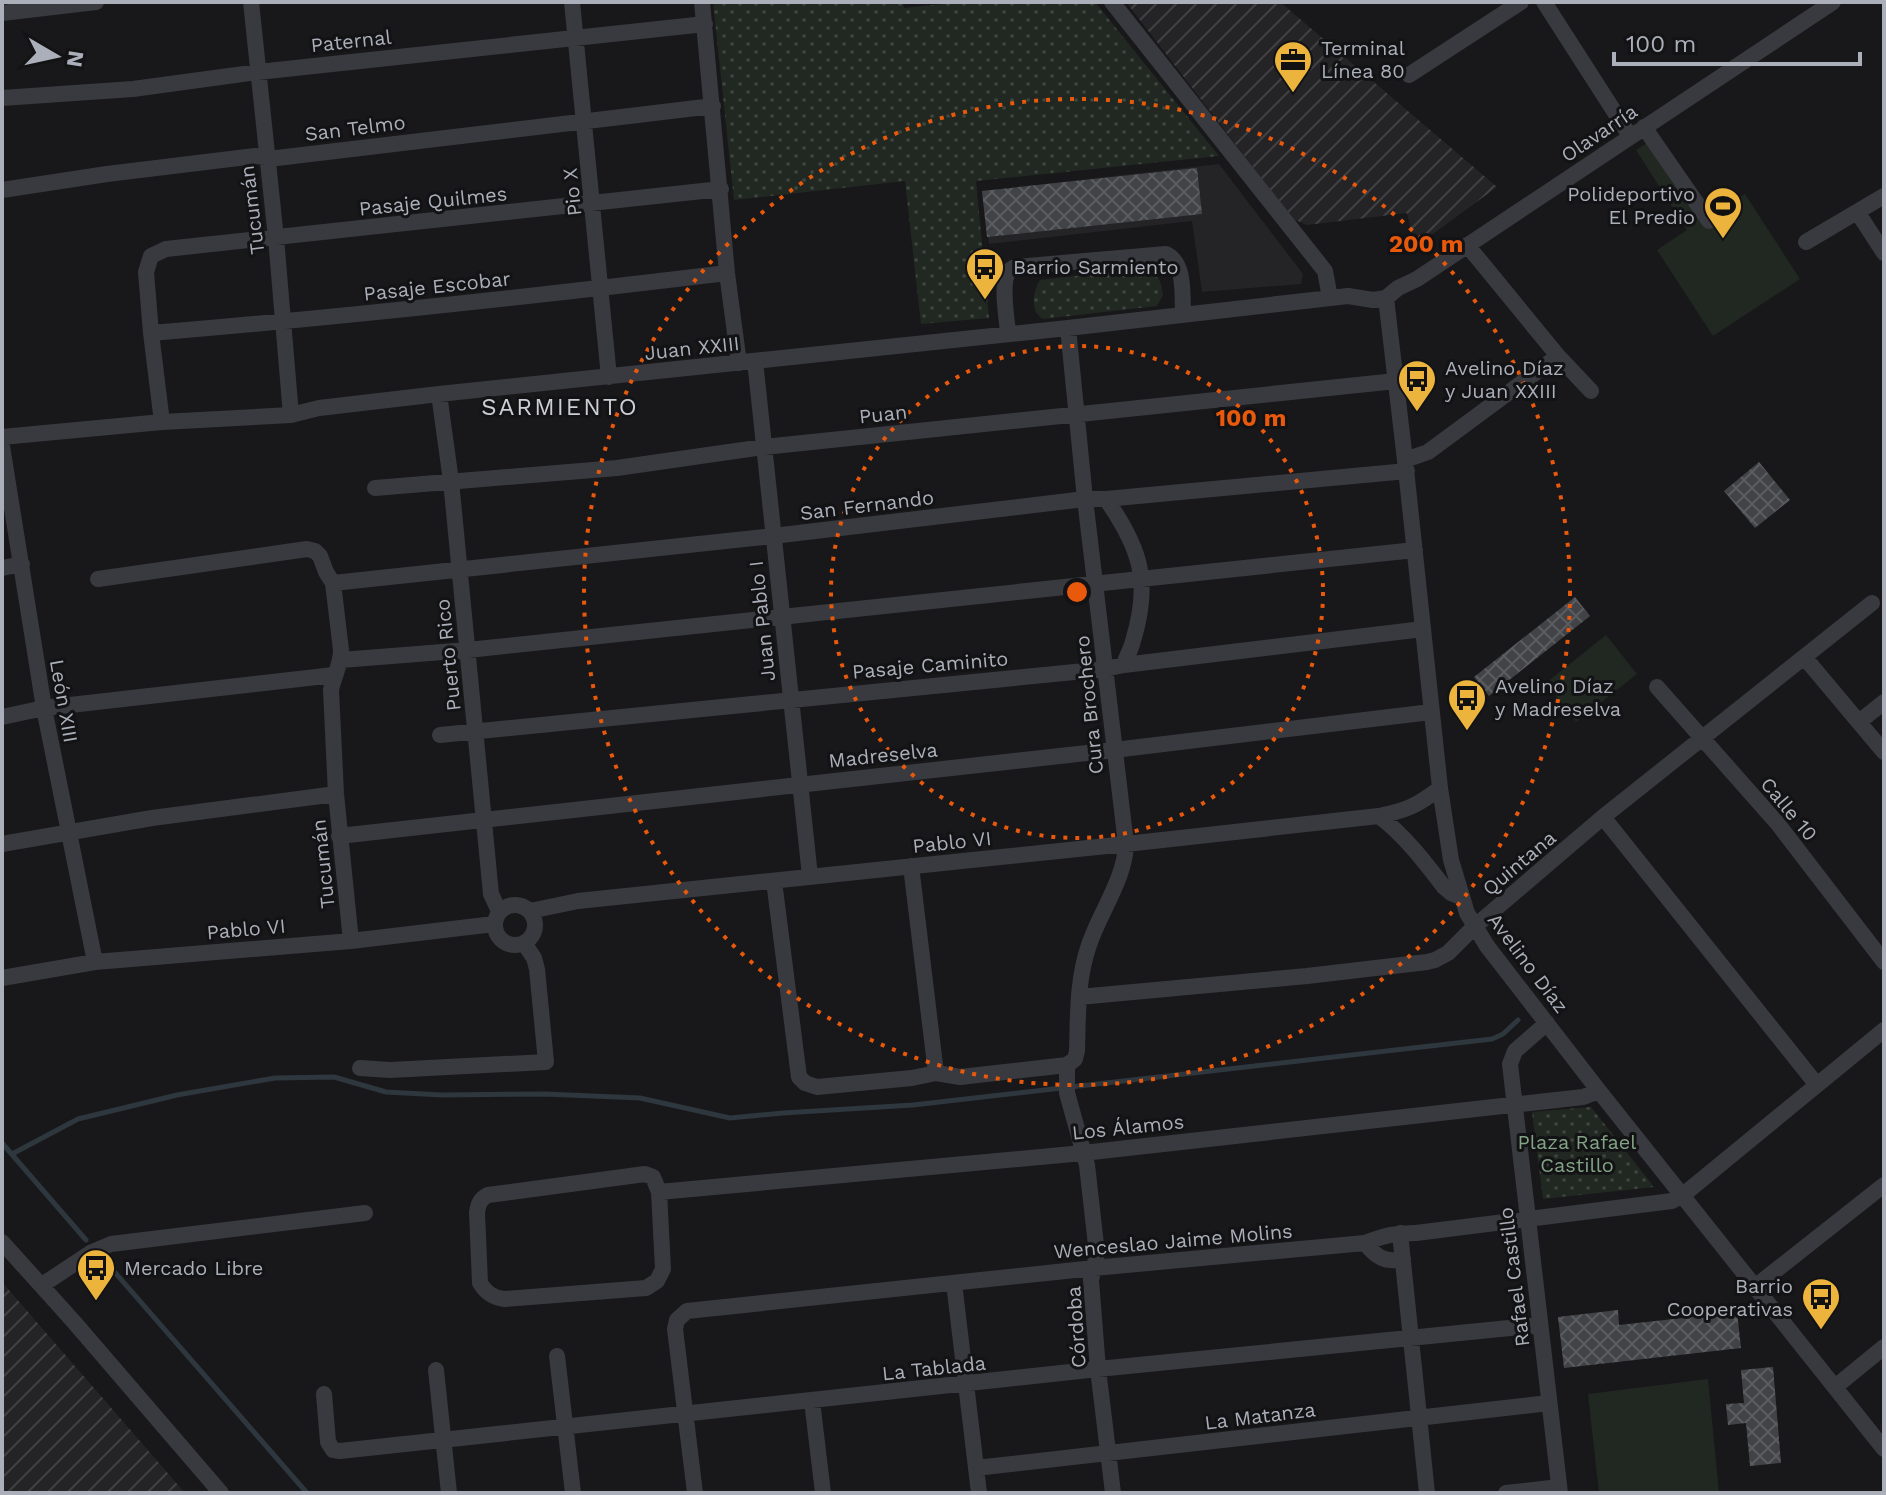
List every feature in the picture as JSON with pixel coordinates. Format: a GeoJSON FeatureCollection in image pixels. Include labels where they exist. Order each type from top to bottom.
{"type":"FeatureCollection","features":[{"type":"Feature","properties":{"kind":"street"},"geometry":{"type":"LineString","coordinates":[[2,13],[96,2]]}},
{"type":"Feature","properties":{"kind":"street","name":"Tucumán"},"geometry":{"type":"LineString","coordinates":[[251,2],[291,415]]}},
{"type":"Feature","properties":{"kind":"street","name":"Pio X"},"geometry":{"type":"LineString","coordinates":[[572,2],[609,377]]}},
{"type":"Feature","properties":{"kind":"street","name":"Juan Pablo I"},"geometry":{"type":"LineString","coordinates":[[702,2],[727,273],[764,447],[810,876]]}},
{"type":"Feature","properties":{"kind":"street"},"geometry":{"type":"LineString","coordinates":[[1112,2],[1325,271],[1330,298]]}},
{"type":"Feature","properties":{"kind":"street"},"geometry":{"type":"LineString","coordinates":[[1409,75],[1521,2]]}},
{"type":"Feature","properties":{"kind":"street"},"geometry":{"type":"LineString","coordinates":[[1544,2],[1637,132],[1709,221]]}},
{"type":"Feature","properties":{"kind":"street","name":"Olavarría"},"geometry":{"type":"LineString","coordinates":[[1386,298],[1833,2]]}},
{"type":"Feature","properties":{"kind":"street","name":"Paternal"},"geometry":{"type":"LineString","coordinates":[[2,98],[133,89],[258,72],[705,24]]}},
{"type":"Feature","properties":{"kind":"street","name":"San Telmo"},"geometry":{"type":"LineString","coordinates":[[2,190],[255,156],[277,158],[713,106]]}},
{"type":"Feature","properties":{"kind":"street","name":"Pasaje Quilmes"},"geometry":{"type":"LineString","coordinates":[[151,333],[146,272],[151,256],[166,249],[721,189]]}},
{"type":"Feature","properties":{"kind":"street"},"geometry":{"type":"LineString","coordinates":[[1806,242],[1884,196]]}},
{"type":"Feature","properties":{"kind":"street"},"geometry":{"type":"LineString","coordinates":[[1858,213],[1884,253]]}},
{"type":"Feature","properties":{"kind":"street"},"geometry":{"type":"LineString","coordinates":[[1467,245],[1558,356],[1591,391]]}},
{"type":"Feature","properties":{"kind":"street"},"geometry":{"type":"LineString","coordinates":[[1008,333],[1006,278],[1015,267],[1166,254],[1172,257],[1179,269],[1183,315]]}},
{"type":"Feature","properties":{"kind":"street","name":"Pasaje Escobar"},"geometry":{"type":"LineString","coordinates":[[151,333],[284,322],[727,273]]}},
{"type":"Feature","properties":{"kind":"street","name":"Juan XXIII"},"geometry":{"type":"LineString","coordinates":[[2,437],[162,422],[291,415],[319,408],[439,394],[1348,296],[1373,300],[1386,298]]}},
{"type":"Feature","properties":{"kind":"street","name":"Avelino Díaz"},"geometry":{"type":"LineString","coordinates":[[1386,298],[1440,788],[1451,860],[1467,913],[1487,946],[1599,1091],[1884,1449]]}},
{"type":"Feature","properties":{"kind":"street","name":"Cura Brochero"},"geometry":{"type":"LineString","coordinates":[[1067,1080],[1077,1051],[1080,978],[1087,949],[1123,866],[1126,844],[1068,328]]}},
{"type":"Feature","properties":{"kind":"street"},"geometry":{"type":"LineString","coordinates":[[151,333],[162,422]]}},
{"type":"Feature","properties":{"kind":"street","name":"San Fernando"},"geometry":{"type":"LineString","coordinates":[[333,583],[1406,465],[1558,356]]}},
{"type":"Feature","properties":{"kind":"street","name":"Puan"},"geometry":{"type":"LineString","coordinates":[[375,488],[617,468],[764,447],[1396,381]]}},
{"type":"Feature","properties":{"kind":"street","name":"Puerto Rico"},"geometry":{"type":"LineString","coordinates":[[439,394],[451,481],[491,894],[497,917]]}},
{"type":"Feature","properties":{"kind":"street","name":"León XIII"},"geometry":{"type":"LineString","coordinates":[[2,449],[44,708],[95,962]]}},
{"type":"Feature","properties":{"kind":"street"},"geometry":{"type":"LineString","coordinates":[[1106,499],[1122,523],[1140,561],[1142,579],[1140,610],[1124,665]]}},
{"type":"Feature","properties":{"kind":"street","name":"Tucumán"},"geometry":{"type":"LineString","coordinates":[[98,579],[307,549],[320,556],[333,583],[338,668],[331,690],[336,794],[351,941]]}},
{"type":"Feature","properties":{"kind":"street"},"geometry":{"type":"LineString","coordinates":[[2,717],[44,708],[468,650],[1415,550]]}},
{"type":"Feature","properties":{"kind":"street"},"geometry":{"type":"LineString","coordinates":[[2,568],[22,564]]}},
{"type":"Feature","properties":{"kind":"street","name":"Quintana"},"geometry":{"type":"LineString","coordinates":[[1079,997],[1307,976],[1427,962],[1442,957],[1603,817],[1872,603]]}},
{"type":"Feature","properties":{"kind":"street","name":"Pasaje Caminito"},"geometry":{"type":"LineString","coordinates":[[440,735],[1105,669],[1423,629]]}},
{"type":"Feature","properties":{"kind":"street"},"geometry":{"type":"LineString","coordinates":[[1805,658],[1884,752]]}},
{"type":"Feature","properties":{"kind":"street","name":"Calle 10"},"geometry":{"type":"LineString","coordinates":[[1657,687],[1778,824],[1884,962]]}},
{"type":"Feature","properties":{"kind":"street"},"geometry":{"type":"LineString","coordinates":[[1859,722],[1884,702]]}},
{"type":"Feature","properties":{"kind":"street","name":"Madreselva"},"geometry":{"type":"LineString","coordinates":[[339,836],[1431,712]]}},
{"type":"Feature","properties":{"kind":"street","name":"Pablo VI"},"geometry":{"type":"LineString","coordinates":[[530,911],[578,901],[1379,816],[1404,811],[1421,803],[1440,788]]}},
{"type":"Feature","properties":{"kind":"street"},"geometry":{"type":"LineString","coordinates":[[2,844],[152,818],[336,794]]}},
{"type":"Feature","properties":{"kind":"street"},"geometry":{"type":"LineString","coordinates":[[1379,816],[1397,829],[1444,887],[1461,897]]}},
{"type":"Feature","properties":{"kind":"street"},"geometry":{"type":"LineString","coordinates":[[1603,817],[1817,1085]]}},
{"type":"Feature","properties":{"kind":"street"},"geometry":{"type":"LineString","coordinates":[[911,866],[936,1073]]}},
{"type":"Feature","properties":{"kind":"street"},"geometry":{"type":"LineString","coordinates":[[774,881],[799,1077],[805,1083],[817,1087],[936,1073],[960,1077],[1067,1080]]}},
{"type":"Feature","properties":{"kind":"street"},"geometry":{"type":"LineString","coordinates":[[518,904],[530,911],[535,929],[529,939],[517,945],[503,942],[495,931],[497,917],[505,906],[518,904]]}},
{"type":"Feature","properties":{"kind":"street","name":"Pablo VI"},"geometry":{"type":"LineString","coordinates":[[2,978],[95,962],[351,941],[497,917]]}},
{"type":"Feature","properties":{"kind":"street"},"geometry":{"type":"LineString","coordinates":[[360,1068],[390,1070],[546,1062],[537,969],[524,943]]}},
{"type":"Feature","properties":{"kind":"street","name":"Rafael Castillo"},"geometry":{"type":"LineString","coordinates":[[1547,1023],[1515,1051],[1510,1064],[1559,1490]]}},
{"type":"Feature","properties":{"kind":"street"},"geometry":{"type":"LineString","coordinates":[[1683,1195],[1884,1030]]}},
{"type":"Feature","properties":{"kind":"street","name":"Córdoba"},"geometry":{"type":"LineString","coordinates":[[1067,1080],[1087,1165],[1097,1254],[1091,1280],[1113,1493]]}},
{"type":"Feature","properties":{"kind":"street","name":"Los Álamos"},"geometry":{"type":"LineString","coordinates":[[659,1192],[1083,1153],[1583,1097],[1599,1091]]}},
{"type":"Feature","properties":{"kind":"street"},"geometry":{"type":"LineString","coordinates":[[645,1174],[653,1177],[659,1192],[663,1269],[657,1281],[646,1288],[505,1299],[489,1294],[480,1283],[477,1213],[483,1197],[645,1174]]}},
{"type":"Feature","properties":{"kind":"street"},"geometry":{"type":"LineString","coordinates":[[1756,1286],[1884,1185]]}},
{"type":"Feature","properties":{"kind":"street","name":"Wenceslao Jaime Molins"},"geometry":{"type":"LineString","coordinates":[[685,1414],[675,1329],[679,1316],[687,1311],[1365,1243],[1400,1233],[1672,1201],[1683,1195]]}},
{"type":"Feature","properties":{"kind":"street"},"geometry":{"type":"LineString","coordinates":[[42,1285],[92,1252],[111,1244],[365,1213]]}},
{"type":"Feature","properties":{"kind":"street"},"geometry":{"type":"LineString","coordinates":[[1400,1233],[1427,1493]]}},
{"type":"Feature","properties":{"kind":"street"},"geometry":{"type":"LineString","coordinates":[[2,1242],[221,1493]]}},
{"type":"Feature","properties":{"kind":"street"},"geometry":{"type":"LineString","coordinates":[[1365,1243],[1382,1259],[1403,1259]]}},
{"type":"Feature","properties":{"kind":"street"},"geometry":{"type":"LineString","coordinates":[[954,1283],[979,1493]]}},
{"type":"Feature","properties":{"kind":"street","name":"La Tablada"},"geometry":{"type":"LineString","coordinates":[[324,1394],[328,1442],[333,1450],[340,1451],[1540,1325]]}},
{"type":"Feature","properties":{"kind":"street"},"geometry":{"type":"LineString","coordinates":[[1835,1387],[1884,1347]]}},
{"type":"Feature","properties":{"kind":"street"},"geometry":{"type":"LineString","coordinates":[[557,1356],[573,1493]]}},
{"type":"Feature","properties":{"kind":"street"},"geometry":{"type":"LineString","coordinates":[[436,1370],[449,1493]]}},
{"type":"Feature","properties":{"kind":"street"},"geometry":{"type":"LineString","coordinates":[[812,1401],[823,1493]]}},
{"type":"Feature","properties":{"kind":"street","name":"La Matanza"},"geometry":{"type":"LineString","coordinates":[[976,1468],[1549,1403]]}},
{"type":"Feature","properties":{"kind":"street"},"geometry":{"type":"LineString","coordinates":[[685,1414],[695,1493]]}},
{"type":"Feature","properties":{"kind":"street"},"geometry":{"type":"LineString","coordinates":[[1506,1493],[1559,1490]]}},
{"type":"Feature","properties":{"kind":"shaded area","name":"Terminal Línea 80"},"geometry":{"type":"Polygon","coordinates":[[[1126,2],[1280,2],[1497,187],[1426,239],[1412,233],[1407,213],[1307,225],[1293,219],[1126,2]]]}},
{"type":"Feature","properties":{"kind":"shaded area"},"geometry":{"type":"Polygon","coordinates":[[[1219,164],[1303,274],[1301,284],[1202,292],[1192,221],[989,244],[982,191],[1219,164]]]}},
{"type":"Feature","properties":{"kind":"shaded area"},"geometry":{"type":"Polygon","coordinates":[[[2,1282],[185,1493],[2,1493],[2,1282]]]}},
{"type":"Feature","properties":{"kind":"green space"},"geometry":{"type":"Polygon","coordinates":[[[713,2],[903,2],[904,8],[961,2],[1095,2],[1219,156],[976,181],[989,318],[921,324],[905,181],[734,200],[713,2]]]}},
{"type":"Feature","properties":{"kind":"green space","name":"Polideportivo El Predio"},"geometry":{"type":"Polygon","coordinates":[[[1650,141],[1702,221],[1745,194],[1800,279],[1713,336],[1657,250],[1687,230],[1636,150],[1650,141]]]}},
{"type":"Feature","properties":{"kind":"green space"},"geometry":{"type":"Polygon","coordinates":[[[1146,268],[1157,276],[1161,286],[1163,295],[1157,306],[1043,319],[1034,306],[1034,295],[1040,280],[1146,268]]]}},
{"type":"Feature","properties":{"kind":"green space"},"geometry":{"type":"Polygon","coordinates":[[[1606,635],[1637,674],[1576,722],[1546,683],[1606,635]]]}},
{"type":"Feature","properties":{"kind":"green space","name":"Plaza Rafael Castillo"},"geometry":{"type":"Polygon","coordinates":[[[1591,1107],[1654,1187],[1543,1199],[1532,1112],[1591,1107]]]}},
{"type":"Feature","properties":{"kind":"green space"},"geometry":{"type":"Polygon","coordinates":[[[1708,1379],[1719,1493],[1599,1493],[1588,1394],[1708,1379]]]}},
{"type":"Feature","properties":{"kind":"building"},"geometry":{"type":"Polygon","coordinates":[[[1197,168],[1202,214],[987,237],[982,191],[1197,168]]]}},
{"type":"Feature","properties":{"kind":"building"},"geometry":{"type":"Polygon","coordinates":[[[1759,462],[1790,500],[1755,528],[1724,491],[1759,462]]]}},
{"type":"Feature","properties":{"kind":"building"},"geometry":{"type":"Polygon","coordinates":[[[1575,597],[1590,616],[1489,696],[1474,677],[1575,597]]]}},
{"type":"Feature","properties":{"kind":"building"},"geometry":{"type":"Polygon","coordinates":[[[1618,1310],[1619,1325],[1737,1312],[1741,1348],[1564,1368],[1558,1317],[1618,1310]]]}},
{"type":"Feature","properties":{"kind":"building"},"geometry":{"type":"Polygon","coordinates":[[[1773,1367],[1781,1463],[1750,1466],[1746,1423],[1728,1425],[1726,1404],[1744,1403],[1741,1370],[1773,1367]]]}},
{"type":"Feature","properties":{"kind":"waterway"},"geometry":{"type":"LineString","coordinates":[[12,1154],[78,1119],[177,1095],[275,1078],[334,1077],[386,1092],[640,1098],[730,1118],[913,1105],[1492,1039],[1503,1034],[1518,1020]]}},
{"type":"Feature","properties":{"kind":"waterway"},"geometry":{"type":"LineString","coordinates":[[2,1143],[86,1240]]}},
{"type":"Feature","properties":{"kind":"waterway"},"geometry":{"type":"LineString","coordinates":[[105,1261],[307,1493]]}},
{"type":"Feature","properties":{"kind":"place","name":"Terminal Línea 80"},"geometry":{"type":"Point","coordinates":[1293,94]}},
{"type":"Feature","properties":{"kind":"place","name":"Polideportivo El Predio"},"geometry":{"type":"Point","coordinates":[1723,240]}},
{"type":"Feature","properties":{"kind":"place","name":"Barrio Sarmiento"},"geometry":{"type":"Point","coordinates":[985,301]}},
{"type":"Feature","properties":{"kind":"place","name":"Avelino Díaz y Juan XXIII"},"geometry":{"type":"Point","coordinates":[1417,413]}},
{"type":"Feature","properties":{"kind":"place","name":"Avelino Díaz y Madreselva"},"geometry":{"type":"Point","coordinates":[1467,732]}},
{"type":"Feature","properties":{"kind":"place","name":"Mercado Libre"},"geometry":{"type":"Point","coordinates":[96,1302]}},
{"type":"Feature","properties":{"kind":"place","name":"Barrio Cooperativas"},"geometry":{"type":"Point","coordinates":[1821,1331]}},
{"type":"Feature","properties":{"kind":"district","name":"SARMIENTO"},"geometry":{"type":"Point","coordinates":[560,407]}}]}
